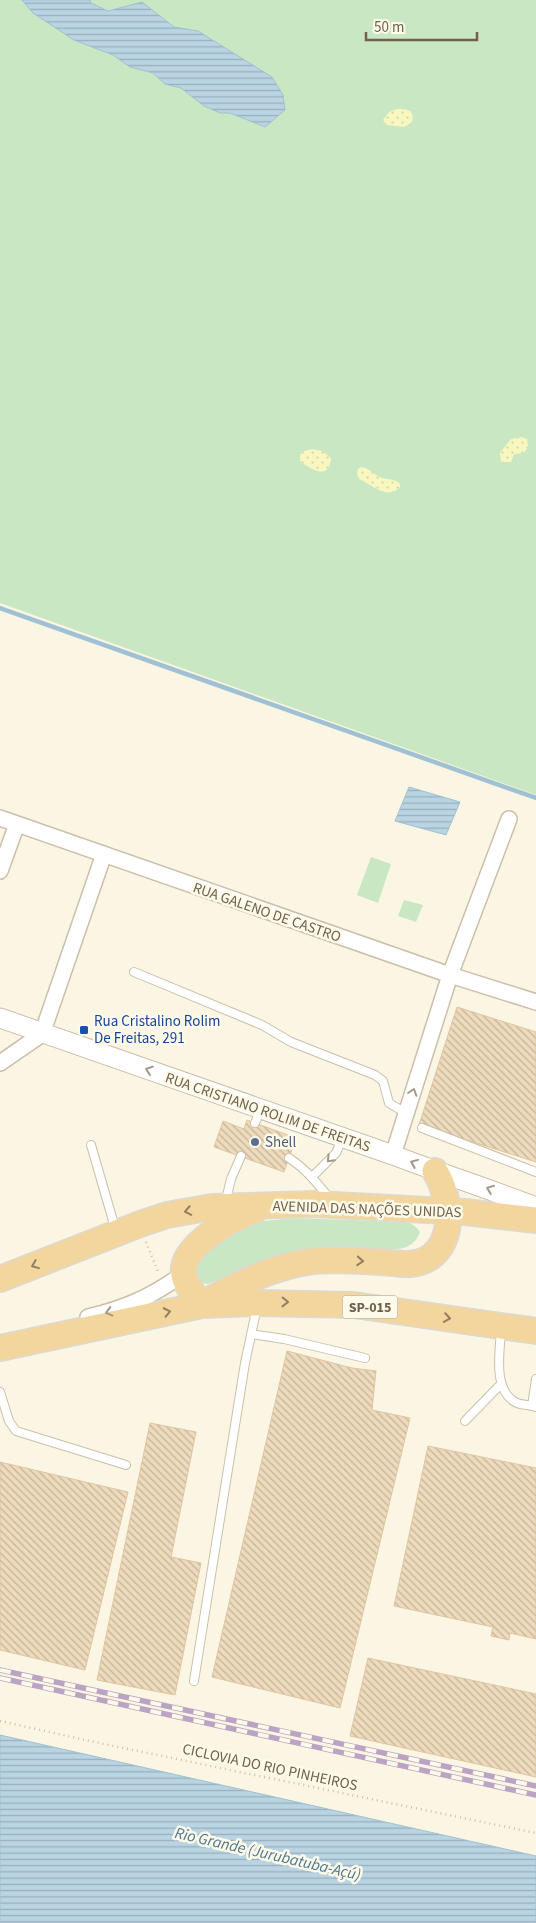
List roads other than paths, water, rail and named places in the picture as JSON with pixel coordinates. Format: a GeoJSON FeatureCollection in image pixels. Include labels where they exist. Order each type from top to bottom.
{"type":"FeatureCollection","features":[{"type":"Feature","properties":{"kind":"highway"},"geometry":{"type":"LineString","coordinates":[[271,1204],[241,1215],[216,1228],[198,1244],[175,1279],[188,1287],[202,1305],[238,1283],[272,1271],[312,1261],[339,1260],[419,1263],[428,1258],[444,1243],[448,1234],[448,1211],[442,1183],[434,1171]]}},
{"type":"Feature","properties":{"kind":"highway","name":"AVENIDA DAS NAÇÕES UNIDAS"},"geometry":{"type":"LineString","coordinates":[[0,1279],[140,1224],[167,1215],[212,1207],[271,1204],[335,1205],[448,1211],[536,1220]]}},
{"type":"Feature","properties":{"kind":"highway","name":"SP-015"},"geometry":{"type":"LineString","coordinates":[[0,1348],[202,1305],[257,1303],[354,1304],[536,1331]]}},
{"type":"Feature","properties":{"kind":"street","name":"RUA GALENO DE CASTRO"},"geometry":{"type":"LineString","coordinates":[[0,818],[450,975],[536,1002]]}},
{"type":"Feature","properties":{"kind":"street"},"geometry":{"type":"LineString","coordinates":[[393,1155],[450,975],[509,819]]}},
{"type":"Feature","properties":{"kind":"street"},"geometry":{"type":"LineString","coordinates":[[0,870],[17,824]]}},
{"type":"Feature","properties":{"kind":"street"},"geometry":{"type":"LineString","coordinates":[[0,1063],[42,1034],[104,854]]}},
{"type":"Feature","properties":{"kind":"street","name":"RUA CRISTIANO ROLIM DE FREITAS"},"geometry":{"type":"LineString","coordinates":[[0,1018],[258,1116],[343,1138],[434,1171],[465,1180],[536,1207]]}},
{"type":"Feature","properties":{"kind":"street"},"geometry":{"type":"LineString","coordinates":[[0,1337],[129,1306],[175,1279]]}},
{"type":"Feature","properties":{"kind":"lane"},"geometry":{"type":"LineString","coordinates":[[134,972],[262,1025],[291,1042],[375,1075],[383,1081],[389,1103],[406,1112]]}},
{"type":"Feature","properties":{"kind":"lane"},"geometry":{"type":"LineString","coordinates":[[422,1128],[536,1172]]}},
{"type":"Feature","properties":{"kind":"lane"},"geometry":{"type":"LineString","coordinates":[[312,1177],[336,1153],[343,1138]]}},
{"type":"Feature","properties":{"kind":"lane"},"geometry":{"type":"LineString","coordinates":[[91,1145],[117,1233]]}},
{"type":"Feature","properties":{"kind":"lane"},"geometry":{"type":"LineString","coordinates":[[224,1206],[231,1178],[241,1156]]}},
{"type":"Feature","properties":{"kind":"lane"},"geometry":{"type":"LineString","coordinates":[[288,1158],[299,1164],[335,1205]]}},
{"type":"Feature","properties":{"kind":"lane"},"geometry":{"type":"LineString","coordinates":[[194,1681],[245,1363],[257,1303]]}},
{"type":"Feature","properties":{"kind":"lane"},"geometry":{"type":"LineString","coordinates":[[501,1326],[501,1384],[507,1394],[516,1402],[534,1406],[536,1379]]}},
{"type":"Feature","properties":{"kind":"lane"},"geometry":{"type":"LineString","coordinates":[[251,1334],[284,1338],[365,1358]]}},
{"type":"Feature","properties":{"kind":"lane"},"geometry":{"type":"LineString","coordinates":[[465,1421],[501,1384]]}},
{"type":"Feature","properties":{"kind":"lane"},"geometry":{"type":"LineString","coordinates":[[0,1392],[9,1421],[16,1432],[126,1465]]}},
{"type":"Feature","properties":{"kind":"water"},"geometry":{"type":"Polygon","coordinates":[[[22,0],[90,0],[91,3],[108,11],[142,2],[174,27],[198,31],[272,77],[283,95],[285,110],[265,127],[230,113],[220,113],[204,106],[181,88],[165,84],[153,73],[130,67],[113,55],[74,40],[33,13],[22,0]]]}},
{"type":"Feature","properties":{"kind":"water"},"geometry":{"type":"Polygon","coordinates":[[[409,787],[460,802],[446,835],[395,821],[409,787]]]}},
{"type":"Feature","properties":{"kind":"water","name":"Rio Grande (Jurubatuba-Açú)"},"geometry":{"type":"Polygon","coordinates":[[[0,1735],[536,1856],[536,1923],[0,1923],[0,1735]]]}},
{"type":"Feature","properties":{"kind":"waterway"},"geometry":{"type":"LineString","coordinates":[[0,608],[536,798]]}},
{"type":"Feature","properties":{"kind":"railway"},"geometry":{"type":"LineString","coordinates":[[0,1670],[536,1786]]}},
{"type":"Feature","properties":{"kind":"railway"},"geometry":{"type":"LineString","coordinates":[[0,1678],[536,1795]]}},
{"type":"Feature","properties":{"kind":"place","name":"Rua Cristalino Rolim De Freitas, 291"},"geometry":{"type":"Point","coordinates":[84,1030]}},
{"type":"Feature","properties":{"kind":"place","name":"Shell"},"geometry":{"type":"Point","coordinates":[255,1142]}}]}
